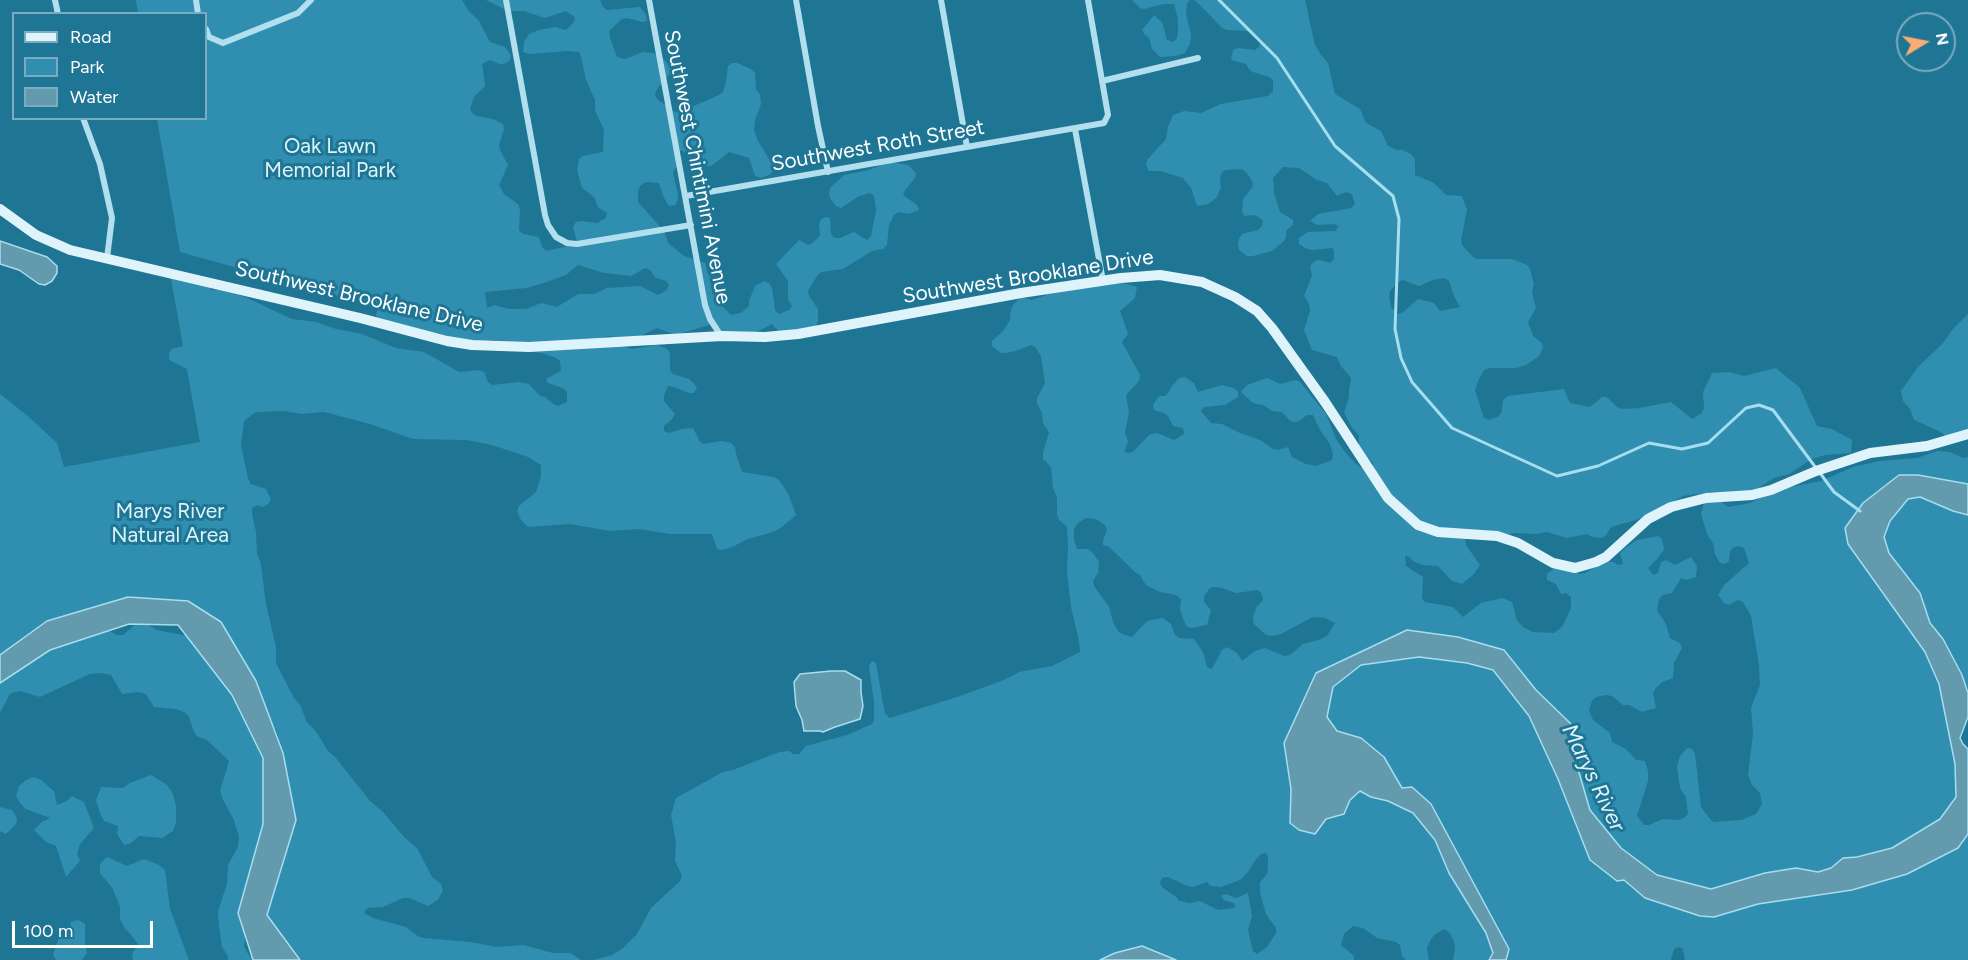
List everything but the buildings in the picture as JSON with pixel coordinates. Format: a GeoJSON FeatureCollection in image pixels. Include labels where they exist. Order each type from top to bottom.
{"type":"FeatureCollection","features":[{"type":"Feature","properties":{"kind":"street"},"geometry":{"type":"LineString","coordinates":[[207,32],[209,37],[223,43],[298,13],[311,0]]}},
{"type":"Feature","properties":{"kind":"street"},"geometry":{"type":"LineString","coordinates":[[506,0],[545,215],[556,237],[567,243],[577,244],[691,225]]}},
{"type":"Feature","properties":{"kind":"street","name":"Southwest Chintimini Avenue"},"geometry":{"type":"LineString","coordinates":[[649,0],[705,305],[710,319],[722,336]]}},
{"type":"Feature","properties":{"kind":"street"},"geometry":{"type":"LineString","coordinates":[[796,0],[828,172]]}},
{"type":"Feature","properties":{"kind":"street"},"geometry":{"type":"LineString","coordinates":[[941,0],[967,147]]}},
{"type":"Feature","properties":{"kind":"street"},"geometry":{"type":"LineString","coordinates":[[1088,0],[1102,81],[1198,58]]}},
{"type":"Feature","properties":{"kind":"street","name":"Southwest Roth Street"},"geometry":{"type":"LineString","coordinates":[[686,195],[1104,123],[1108,115],[1102,81]]}},
{"type":"Feature","properties":{"kind":"street"},"geometry":{"type":"LineString","coordinates":[[84,120],[100,164],[112,218],[107,258]]}},
{"type":"Feature","properties":{"kind":"street"},"geometry":{"type":"LineString","coordinates":[[1075,129],[1103,281]]}},
{"type":"Feature","properties":{"kind":"street","name":"Southwest Brooklane Drive"},"geometry":{"type":"LineString","coordinates":[[0,209],[36,235],[56,245],[447,341],[472,345],[529,347],[722,336],[765,337],[798,334],[1103,281],[1160,275],[1202,282],[1235,297],[1257,312],[1272,328],[1389,498],[1406,516],[1418,525],[1438,532],[1489,535],[1518,543],[1553,563],[1575,568],[1606,557],[1648,519],[1671,507],[1706,498],[1752,495],[1870,453],[1927,446],[1968,434]]}},
{"type":"Feature","properties":{"kind":"green space"},"geometry":{"type":"Polygon","coordinates":[[[136,0],[462,0],[479,21],[490,42],[505,47],[511,56],[504,64],[490,60],[482,64],[485,86],[474,97],[470,109],[477,116],[493,119],[503,124],[504,129],[499,145],[508,165],[499,185],[504,194],[518,204],[520,209],[519,230],[523,234],[539,237],[546,251],[577,242],[573,227],[576,222],[597,223],[606,218],[607,213],[598,207],[594,197],[582,188],[577,170],[579,159],[583,156],[603,152],[604,130],[595,110],[595,100],[586,80],[579,52],[529,54],[523,52],[524,42],[529,34],[555,27],[566,30],[574,22],[575,17],[566,11],[545,18],[524,11],[508,11],[486,0],[600,0],[607,10],[640,7],[647,21],[622,19],[609,31],[610,38],[617,57],[625,59],[643,52],[653,53],[671,66],[671,72],[655,94],[657,99],[675,112],[680,112],[723,92],[728,66],[732,63],[751,69],[755,73],[756,90],[760,94],[761,104],[754,130],[772,164],[771,174],[761,178],[755,176],[749,158],[729,152],[711,166],[700,167],[682,150],[678,153],[678,163],[673,173],[678,195],[675,205],[669,206],[659,183],[644,183],[638,192],[638,202],[664,231],[668,243],[684,256],[705,263],[708,274],[720,284],[721,290],[715,299],[731,315],[741,313],[749,306],[755,286],[764,281],[772,288],[775,310],[779,314],[789,310],[792,306],[788,299],[788,281],[776,264],[799,240],[808,245],[813,243],[820,235],[821,219],[830,218],[831,234],[834,238],[854,232],[867,240],[871,236],[876,211],[874,196],[870,193],[859,196],[841,208],[836,206],[830,198],[830,188],[844,175],[869,170],[889,162],[908,165],[916,173],[903,195],[917,205],[919,210],[909,214],[898,212],[894,215],[889,225],[887,245],[883,249],[872,251],[843,269],[821,272],[817,276],[808,291],[818,309],[816,326],[779,332],[772,324],[753,334],[723,337],[712,324],[679,334],[657,328],[628,342],[609,336],[598,339],[632,349],[657,345],[667,349],[670,353],[670,370],[673,374],[689,379],[697,387],[694,393],[689,393],[668,386],[664,401],[675,414],[664,426],[664,431],[669,433],[693,428],[700,442],[704,444],[721,441],[731,443],[735,447],[742,472],[774,477],[779,480],[788,493],[796,515],[773,532],[722,550],[717,549],[712,534],[670,534],[639,529],[610,531],[570,524],[528,527],[521,520],[517,511],[519,506],[536,492],[541,476],[541,465],[528,457],[492,445],[467,440],[413,439],[370,424],[324,412],[301,414],[284,411],[256,412],[244,421],[241,445],[248,479],[251,484],[266,489],[271,500],[262,507],[257,505],[252,508],[252,514],[266,604],[276,647],[276,663],[294,698],[301,706],[306,721],[328,751],[370,801],[417,848],[432,877],[441,884],[443,890],[438,900],[428,906],[409,898],[403,898],[383,907],[367,908],[364,913],[373,918],[406,927],[419,937],[497,947],[523,945],[553,953],[570,953],[581,960],[282,960],[264,930],[284,768],[277,732],[264,713],[259,699],[258,683],[205,632],[147,617],[0,660],[0,394],[57,443],[64,467],[200,442],[187,369],[169,359],[172,349],[183,346],[170,273],[210,286],[211,290],[219,289],[245,297],[292,319],[316,322],[362,334],[396,348],[424,352],[459,372],[479,370],[484,372],[488,382],[492,385],[519,382],[529,384],[540,396],[553,404],[558,406],[567,402],[567,392],[563,388],[548,383],[546,379],[561,371],[560,361],[556,358],[542,353],[524,351],[504,341],[492,340],[476,343],[380,319],[376,316],[378,307],[180,252],[157,120],[207,120],[207,12],[138,12],[136,0]],[[578,265],[566,275],[541,284],[526,288],[485,292],[487,308],[495,305],[509,309],[526,309],[541,303],[557,307],[578,294],[594,294],[607,288],[640,286],[658,295],[667,290],[669,285],[666,281],[656,278],[650,270],[645,268],[631,276],[604,273],[578,265]]]}},
{"type":"Feature","properties":{"kind":"green space"},"geometry":{"type":"Polygon","coordinates":[[[1132,0],[1190,0],[1187,3],[1186,14],[1191,34],[1190,44],[1185,53],[1160,57],[1152,49],[1149,38],[1142,30],[1154,15],[1162,22],[1167,40],[1173,42],[1178,32],[1178,19],[1174,4],[1144,9],[1132,0]]]}},
{"type":"Feature","properties":{"kind":"green space"},"geometry":{"type":"Polygon","coordinates":[[[1192,0],[1305,0],[1315,45],[1328,63],[1335,94],[1360,109],[1366,123],[1381,131],[1388,146],[1412,155],[1415,159],[1415,175],[1434,183],[1446,195],[1462,196],[1467,210],[1461,240],[1462,245],[1472,256],[1477,259],[1512,259],[1527,265],[1530,269],[1536,308],[1528,322],[1533,336],[1542,343],[1543,348],[1539,356],[1526,365],[1484,370],[1475,390],[1484,418],[1489,420],[1499,416],[1503,400],[1508,396],[1564,389],[1570,403],[1590,407],[1602,397],[1607,397],[1617,407],[1623,409],[1671,402],[1692,419],[1702,413],[1703,392],[1712,373],[1729,372],[1744,376],[1776,368],[1800,388],[1817,426],[1832,429],[1852,440],[1851,453],[1825,455],[1812,459],[1789,474],[1774,478],[1755,490],[1717,495],[1712,492],[1683,496],[1646,517],[1611,527],[1602,538],[1587,534],[1567,538],[1547,532],[1499,536],[1468,535],[1465,540],[1466,545],[1480,565],[1474,574],[1462,584],[1452,581],[1438,566],[1423,565],[1405,556],[1406,566],[1423,577],[1422,598],[1425,602],[1453,607],[1463,617],[1481,603],[1502,598],[1512,602],[1517,620],[1523,627],[1533,632],[1554,633],[1562,627],[1571,608],[1571,597],[1566,593],[1561,594],[1556,584],[1547,580],[1547,574],[1555,568],[1576,569],[1579,574],[1604,562],[1623,564],[1620,553],[1624,549],[1637,540],[1658,536],[1662,539],[1664,549],[1648,568],[1653,575],[1658,573],[1661,562],[1666,560],[1675,565],[1691,557],[1697,566],[1696,577],[1686,580],[1681,578],[1672,593],[1663,595],[1659,599],[1657,611],[1666,624],[1670,638],[1680,643],[1682,648],[1674,663],[1673,678],[1662,682],[1653,693],[1656,708],[1642,712],[1606,695],[1596,697],[1589,710],[1593,720],[1610,733],[1612,742],[1626,749],[1636,760],[1645,761],[1648,781],[1637,816],[1644,825],[1663,819],[1679,820],[1688,814],[1686,797],[1680,788],[1677,766],[1680,756],[1687,748],[1692,749],[1695,754],[1701,807],[1710,819],[1714,822],[1741,820],[1756,814],[1762,804],[1760,793],[1752,785],[1748,775],[1753,734],[1751,708],[1760,685],[1759,665],[1751,616],[1743,602],[1738,600],[1729,605],[1724,603],[1718,595],[1724,585],[1749,563],[1744,548],[1739,546],[1730,551],[1729,561],[1725,564],[1720,563],[1702,518],[1704,503],[1720,501],[1728,507],[1750,503],[1776,490],[1821,481],[1853,467],[1880,461],[1917,458],[1938,451],[1968,457],[1968,498],[1915,490],[1848,544],[1925,652],[1939,684],[1955,764],[1956,798],[1940,819],[1892,848],[1857,857],[1843,858],[1831,869],[1818,872],[1796,868],[1765,873],[1711,889],[1657,875],[1621,848],[1590,810],[1573,752],[1575,734],[1570,723],[1536,690],[1505,650],[1407,630],[1316,673],[1284,743],[1291,789],[1290,823],[1315,834],[1326,819],[1344,814],[1350,800],[1360,791],[1413,813],[1435,840],[1449,873],[1486,933],[1493,953],[1489,960],[1453,960],[1454,941],[1449,932],[1444,929],[1434,935],[1429,943],[1427,948],[1429,960],[1406,960],[1402,956],[1400,945],[1396,942],[1377,938],[1363,928],[1353,926],[1344,934],[1341,945],[1354,956],[1354,960],[1177,960],[1171,958],[593,960],[612,955],[622,949],[637,934],[651,908],[680,881],[682,876],[675,861],[676,842],[671,815],[676,798],[723,772],[779,752],[789,751],[799,754],[806,746],[847,735],[872,724],[874,702],[869,666],[872,661],[876,663],[884,709],[890,718],[957,697],[1004,680],[1019,672],[1052,666],[1080,652],[1067,572],[1067,527],[1057,515],[1057,498],[1053,488],[1051,467],[1043,459],[1049,432],[1043,423],[1042,413],[1037,403],[1037,398],[1045,383],[1041,356],[1031,345],[1006,353],[1001,353],[992,346],[992,341],[1004,330],[1010,320],[1011,309],[1021,297],[1032,300],[1058,291],[1122,283],[1137,287],[1135,298],[1120,311],[1128,334],[1122,342],[1140,375],[1139,381],[1126,395],[1129,412],[1125,432],[1128,442],[1124,452],[1134,451],[1149,435],[1155,433],[1174,440],[1184,434],[1183,428],[1173,426],[1168,416],[1154,410],[1153,405],[1159,396],[1165,396],[1169,392],[1179,378],[1185,377],[1194,383],[1198,392],[1222,385],[1234,388],[1238,392],[1238,397],[1225,405],[1204,407],[1201,411],[1211,423],[1222,424],[1260,440],[1273,449],[1288,447],[1292,457],[1306,464],[1316,466],[1332,460],[1330,444],[1313,415],[1307,415],[1294,422],[1282,412],[1272,411],[1263,405],[1253,403],[1241,392],[1247,385],[1267,378],[1280,384],[1296,380],[1300,382],[1326,414],[1336,439],[1345,452],[1356,464],[1368,472],[1372,469],[1373,463],[1359,446],[1359,435],[1352,428],[1344,413],[1351,378],[1337,357],[1312,350],[1304,330],[1310,311],[1304,296],[1312,276],[1310,266],[1320,260],[1330,263],[1334,259],[1334,253],[1333,248],[1307,249],[1299,244],[1299,238],[1308,232],[1336,231],[1338,226],[1334,224],[1318,225],[1310,221],[1318,214],[1351,208],[1355,204],[1352,194],[1346,192],[1337,196],[1327,183],[1317,180],[1299,168],[1283,167],[1273,178],[1274,193],[1280,212],[1293,220],[1293,225],[1286,231],[1284,241],[1272,251],[1247,256],[1239,250],[1239,239],[1242,234],[1258,230],[1263,220],[1255,215],[1244,216],[1242,211],[1243,199],[1253,186],[1246,172],[1242,169],[1222,172],[1221,188],[1216,198],[1208,204],[1197,206],[1191,188],[1183,178],[1160,171],[1149,171],[1146,165],[1147,160],[1166,139],[1173,115],[1184,111],[1201,113],[1221,104],[1268,96],[1273,91],[1273,80],[1269,77],[1253,72],[1246,64],[1231,60],[1233,50],[1238,48],[1255,50],[1259,47],[1260,42],[1247,31],[1222,28],[1196,1],[1192,0]],[[1444,278],[1419,286],[1403,280],[1398,282],[1390,291],[1391,307],[1397,314],[1402,313],[1418,299],[1434,303],[1440,311],[1460,307],[1449,281],[1444,278]],[[1085,518],[1074,529],[1074,540],[1077,549],[1088,549],[1099,562],[1098,573],[1093,581],[1094,586],[1109,607],[1118,631],[1132,637],[1147,621],[1163,618],[1171,624],[1175,635],[1179,638],[1194,639],[1203,652],[1207,667],[1212,669],[1222,650],[1227,647],[1237,653],[1242,661],[1255,651],[1265,648],[1284,656],[1290,655],[1303,644],[1327,636],[1335,623],[1325,618],[1313,617],[1281,634],[1266,635],[1254,624],[1256,608],[1263,600],[1258,590],[1236,593],[1215,587],[1210,588],[1204,596],[1204,602],[1211,610],[1207,625],[1191,628],[1186,626],[1180,610],[1181,599],[1176,595],[1160,592],[1146,585],[1140,575],[1108,546],[1103,545],[1107,530],[1105,525],[1096,519],[1085,518]],[[1266,853],[1261,854],[1240,880],[1221,887],[1211,886],[1207,882],[1193,887],[1187,886],[1168,877],[1162,878],[1160,883],[1179,901],[1189,903],[1200,901],[1218,910],[1235,908],[1234,903],[1224,900],[1221,896],[1226,894],[1236,898],[1248,893],[1252,916],[1248,930],[1253,951],[1257,954],[1267,947],[1276,933],[1276,928],[1266,914],[1260,893],[1260,882],[1267,874],[1268,868],[1266,853]]]}},
{"type":"Feature","properties":{"kind":"green space"},"geometry":{"type":"Polygon","coordinates":[[[1968,314],[1968,431],[1947,437],[1914,420],[1910,409],[1903,401],[1901,391],[1918,367],[1968,314]]]}},
{"type":"Feature","properties":{"kind":"green space"},"geometry":{"type":"Polygon","coordinates":[[[1920,497],[1968,513],[1968,693],[1962,675],[1943,639],[1930,623],[1920,593],[1889,553],[1884,537],[1890,521],[1908,499],[1920,497]]]}},
{"type":"Feature","properties":{"kind":"green space"},"geometry":{"type":"Polygon","coordinates":[[[143,622],[157,630],[198,636],[272,764],[244,946],[253,960],[228,960],[222,947],[219,926],[218,911],[227,884],[228,865],[238,847],[239,837],[234,820],[220,791],[229,761],[207,740],[197,736],[186,713],[176,709],[154,707],[146,694],[138,692],[122,694],[111,675],[101,673],[90,674],[40,697],[20,691],[15,692],[10,694],[0,713],[0,676],[23,662],[103,627],[117,635],[123,635],[137,623],[143,622]]]}},
{"type":"Feature","properties":{"kind":"green space"},"geometry":{"type":"Polygon","coordinates":[[[1419,657],[1467,663],[1492,670],[1529,716],[1558,779],[1578,832],[1624,880],[1645,898],[1700,916],[1714,917],[1758,904],[1852,890],[1907,874],[1958,848],[1968,834],[1968,960],[1685,960],[1683,949],[1679,947],[1674,949],[1671,960],[1506,960],[1508,949],[1431,804],[1402,788],[1384,757],[1361,738],[1337,731],[1327,717],[1333,687],[1361,665],[1419,657]]]}},
{"type":"Feature","properties":{"kind":"green space"},"geometry":{"type":"Polygon","coordinates":[[[151,775],[167,785],[173,794],[176,823],[173,831],[162,838],[139,836],[131,843],[124,845],[117,834],[118,826],[104,821],[100,813],[96,800],[101,787],[123,788],[151,775]]]}},
{"type":"Feature","properties":{"kind":"green space"},"geometry":{"type":"Polygon","coordinates":[[[34,777],[54,791],[57,805],[72,796],[84,802],[94,828],[80,844],[77,854],[80,861],[66,877],[56,846],[46,842],[34,830],[50,818],[26,809],[16,796],[19,786],[34,777]]]}},
{"type":"Feature","properties":{"kind":"green space"},"geometry":{"type":"Polygon","coordinates":[[[0,807],[12,810],[17,818],[16,824],[6,834],[0,831],[0,807]]]}},
{"type":"Feature","properties":{"kind":"green space"},"geometry":{"type":"Polygon","coordinates":[[[107,857],[127,866],[144,859],[165,870],[170,909],[189,960],[133,960],[132,954],[138,944],[125,929],[120,919],[120,907],[113,889],[100,873],[100,864],[107,857]]]}},
{"type":"Feature","properties":{"kind":"green space"},"geometry":{"type":"Polygon","coordinates":[[[78,920],[85,924],[87,953],[82,960],[56,960],[53,954],[59,938],[70,930],[71,922],[78,920]]]}},
{"type":"Feature","properties":{"kind":"water"},"geometry":{"type":"Polygon","coordinates":[[[0,241],[47,257],[57,266],[57,273],[52,281],[45,285],[39,284],[19,270],[0,264],[0,241]]]}},
{"type":"Feature","properties":{"kind":"water"},"geometry":{"type":"Polygon","coordinates":[[[1899,475],[1918,475],[1968,484],[1968,515],[1920,497],[1908,499],[1890,521],[1884,537],[1889,553],[1920,593],[1930,623],[1943,639],[1962,675],[1968,693],[1968,717],[1960,738],[1968,749],[1968,834],[1958,848],[1907,874],[1852,890],[1758,904],[1714,917],[1700,916],[1645,898],[1624,880],[1617,881],[1590,860],[1558,779],[1529,716],[1493,670],[1467,663],[1419,657],[1361,665],[1333,687],[1327,717],[1337,731],[1361,738],[1384,757],[1402,788],[1412,787],[1431,804],[1509,949],[1506,960],[1489,960],[1493,953],[1486,933],[1449,873],[1435,840],[1413,813],[1360,791],[1350,800],[1344,814],[1326,819],[1315,834],[1299,830],[1290,823],[1291,789],[1284,743],[1316,673],[1407,630],[1458,637],[1504,650],[1536,690],[1570,723],[1575,734],[1573,752],[1590,810],[1621,848],[1657,875],[1711,889],[1765,873],[1796,868],[1818,872],[1831,868],[1843,858],[1857,857],[1892,848],[1940,819],[1956,797],[1955,764],[1939,684],[1925,652],[1848,544],[1845,528],[1863,503],[1899,475]]]}},
{"type":"Feature","properties":{"kind":"water"},"geometry":{"type":"Polygon","coordinates":[[[128,597],[188,601],[221,622],[256,681],[283,753],[296,820],[267,915],[300,960],[253,960],[238,913],[263,824],[263,758],[232,695],[178,625],[129,624],[50,650],[0,683],[0,655],[47,621],[128,597]]]}},
{"type":"Feature","properties":{"kind":"water"},"geometry":{"type":"Polygon","coordinates":[[[845,671],[861,680],[863,706],[860,719],[823,732],[804,731],[796,706],[794,682],[800,674],[845,671]]]}},
{"type":"Feature","properties":{"kind":"water"},"geometry":{"type":"Polygon","coordinates":[[[1142,946],[1176,960],[1100,960],[1115,953],[1142,946]]]}},
{"type":"Feature","properties":{"kind":"waterway"},"geometry":{"type":"LineString","coordinates":[[1219,0],[1277,58],[1335,146],[1393,196],[1399,219],[1395,329],[1401,358],[1412,382],[1452,428],[1557,476],[1598,466],[1649,443],[1682,449],[1708,443],[1746,408],[1759,405],[1773,410],[1816,468]]}},
{"type":"Feature","properties":{"kind":"waterway"},"geometry":{"type":"LineString","coordinates":[[1820,473],[1834,492],[1860,511]]}},
{"type":"Feature","properties":{"kind":"park label","name":"Oak Lawn Memorial Park"},"geometry":{"type":"Point","coordinates":[330,159]}},
{"type":"Feature","properties":{"kind":"park label","name":"Marys River Natural Area"},"geometry":{"type":"Point","coordinates":[170,524]}},
{"type":"Feature","properties":{"kind":"water label","name":"Marys River"},"geometry":{"type":"Point","coordinates":[1593,778]}}]}
